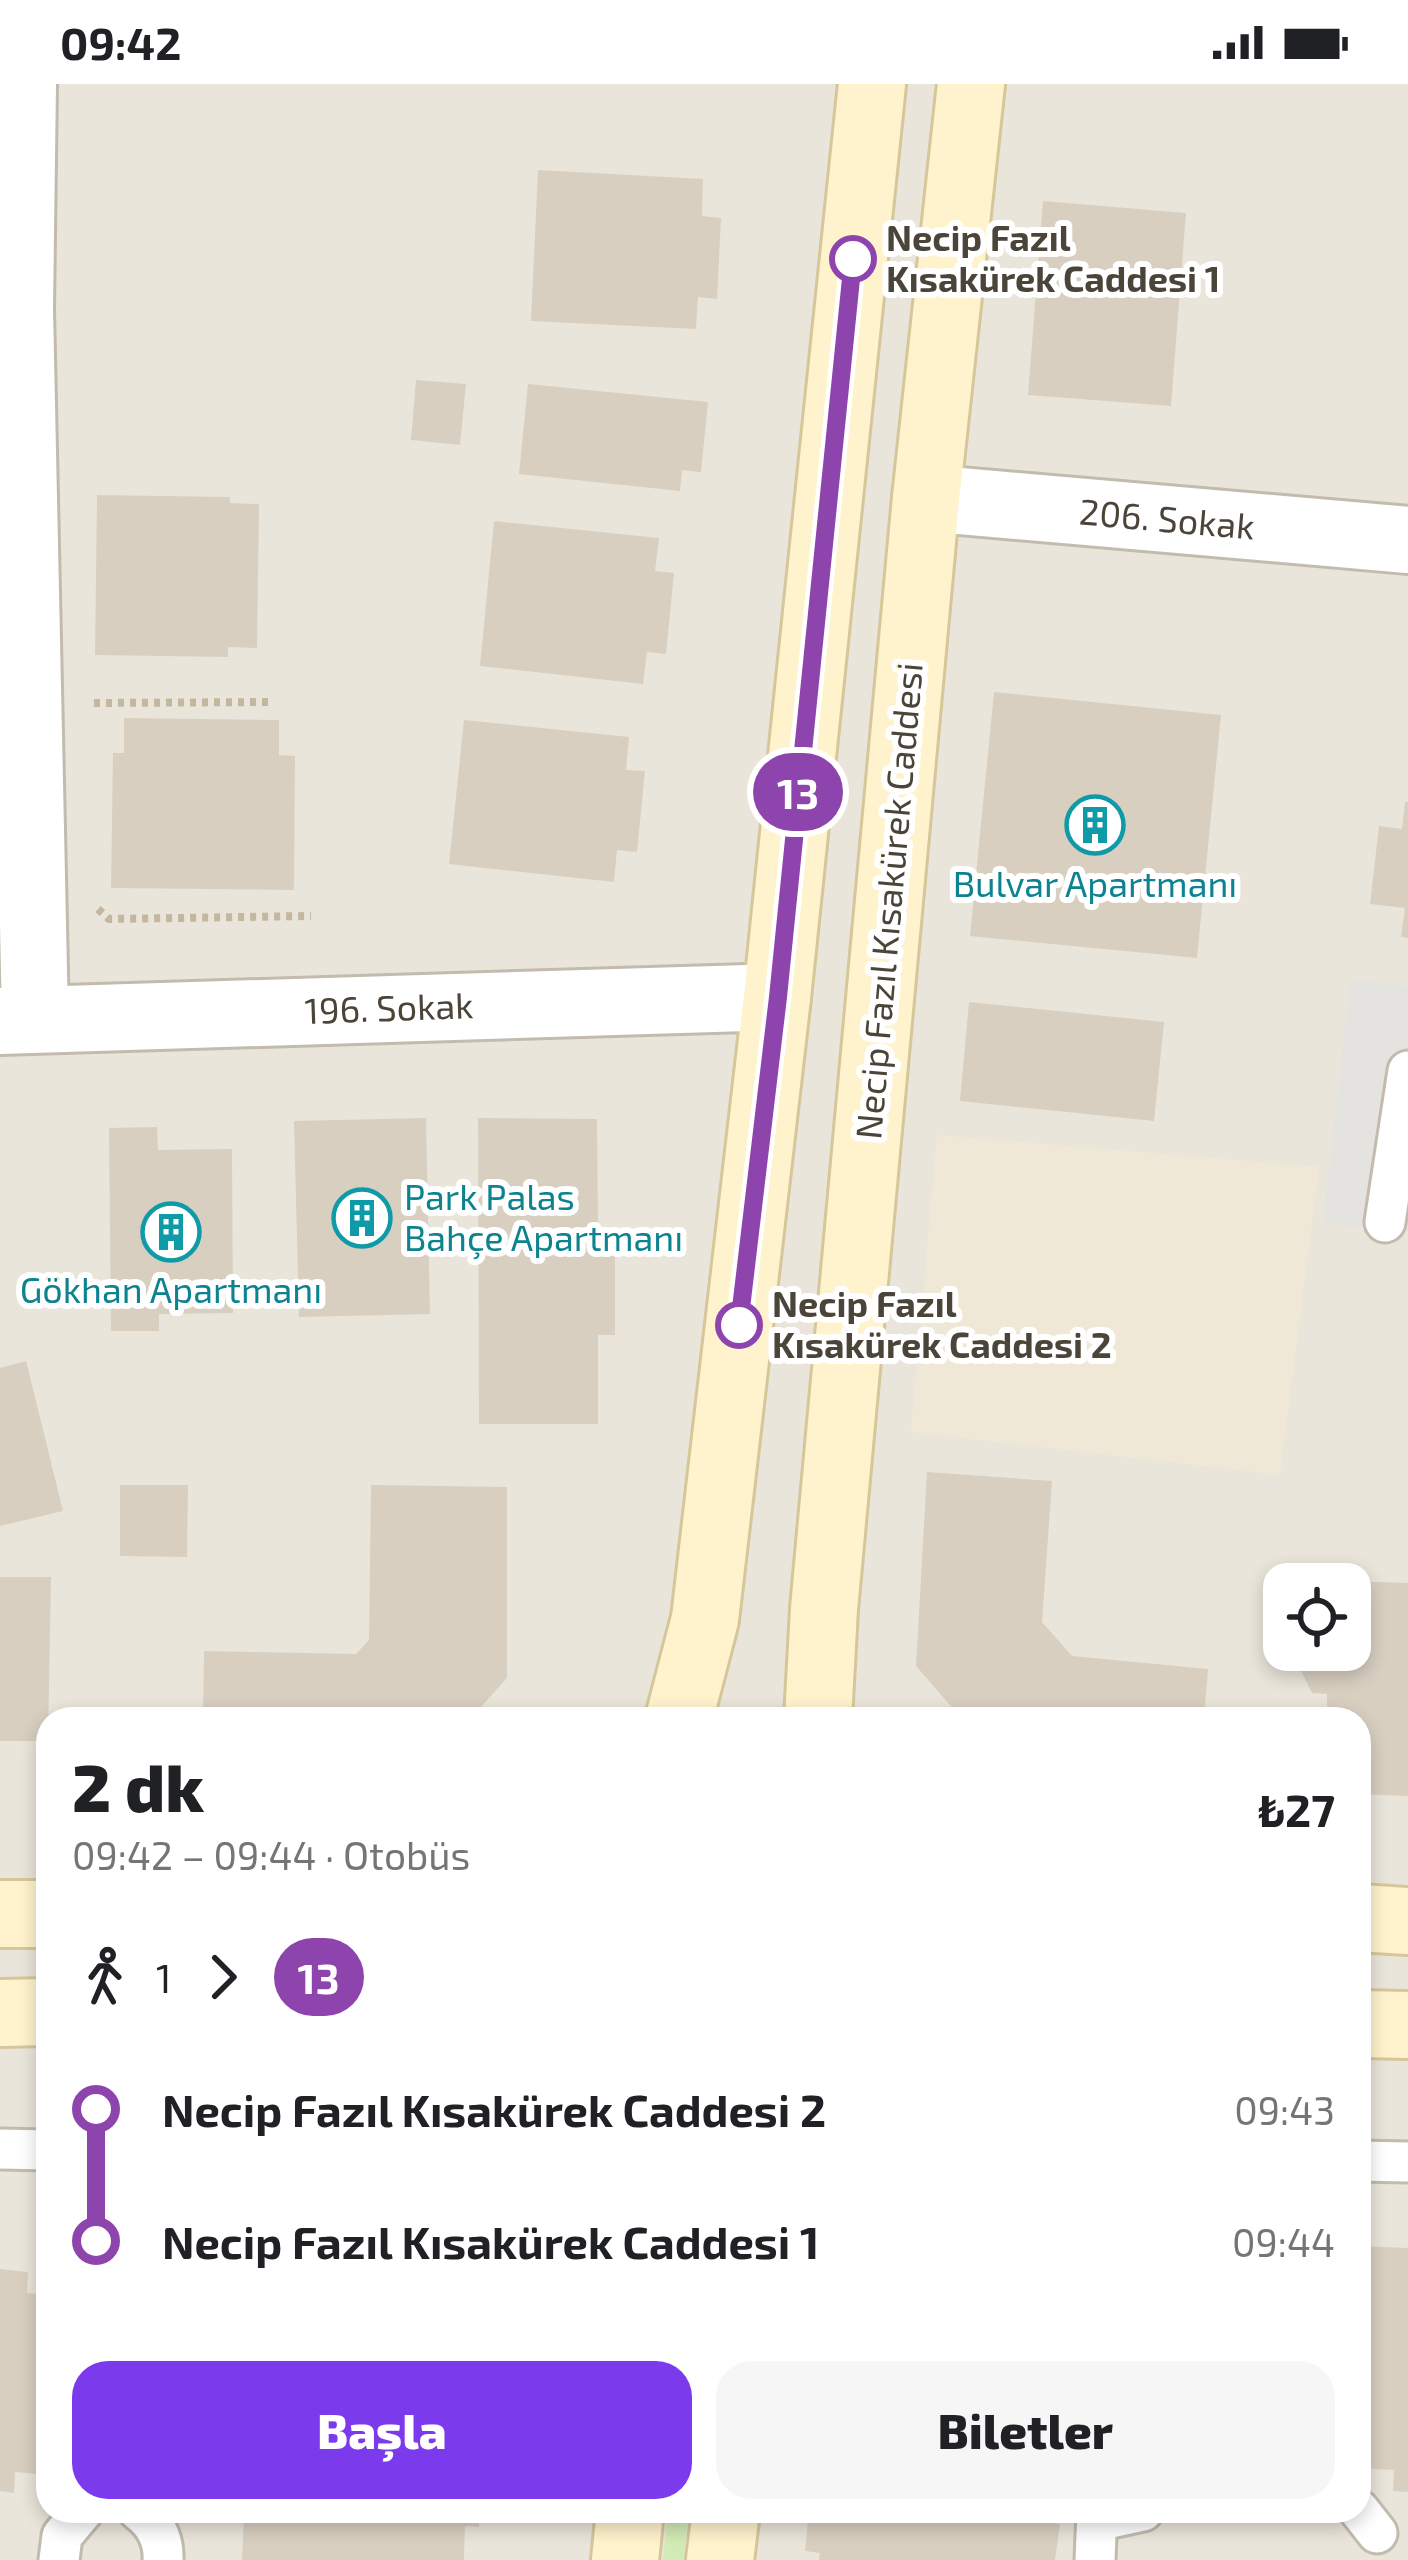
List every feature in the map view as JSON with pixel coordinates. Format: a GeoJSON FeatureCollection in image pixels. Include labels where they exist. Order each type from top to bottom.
{"type":"FeatureCollection","features":[{"type":"Feature","properties":{"kind":"main road"},"geometry":{"type":"LineString","coordinates":[[682,1707],[705,1619],[778,997],[872,84]]}},
{"type":"Feature","properties":{"kind":"main road","name":"Necip Fazıl Kısakürek Caddesi"},"geometry":{"type":"LineString","coordinates":[[819,1707],[926,498],[970,84]]}},
{"type":"Feature","properties":{"kind":"main road"},"geometry":{"type":"LineString","coordinates":[[0,1914],[36,1914]]}},
{"type":"Feature","properties":{"kind":"main road"},"geometry":{"type":"LineString","coordinates":[[1371,1919],[1408,1921]]}},
{"type":"Feature","properties":{"kind":"main road"},"geometry":{"type":"LineString","coordinates":[[0,2013],[36,2012]]}},
{"type":"Feature","properties":{"kind":"main road"},"geometry":{"type":"LineString","coordinates":[[1371,2024],[1408,2025]]}},
{"type":"Feature","properties":{"kind":"main road"},"geometry":{"type":"LineString","coordinates":[[625,2560],[629,2523]]}},
{"type":"Feature","properties":{"kind":"main road"},"geometry":{"type":"LineString","coordinates":[[720,2560],[725,2523]]}},
{"type":"Feature","properties":{"kind":"street"},"geometry":{"type":"LineString","coordinates":[[18,1020],[11,273],[22,84]]}},
{"type":"Feature","properties":{"kind":"street","name":"206. Sokak"},"geometry":{"type":"LineString","coordinates":[[926,498],[1408,540]]}},
{"type":"Feature","properties":{"kind":"street","name":"196. Sokak"},"geometry":{"type":"LineString","coordinates":[[18,1020],[778,997]]}},
{"type":"Feature","properties":{"kind":"lane"},"geometry":{"type":"LineString","coordinates":[[1385,1222],[1408,1071]]}},
{"type":"Feature","properties":{"kind":"lane"},"geometry":{"type":"LineString","coordinates":[[0,2150],[36,2150]]}},
{"type":"Feature","properties":{"kind":"lane"},"geometry":{"type":"LineString","coordinates":[[1371,2161],[1408,2162]]}},
{"type":"Feature","properties":{"kind":"lane"},"geometry":{"type":"LineString","coordinates":[[59,2560],[62,2536],[73,2523]]}},
{"type":"Feature","properties":{"kind":"path"},"geometry":{"type":"LineString","coordinates":[[85,703],[272,702]]}},
{"type":"Feature","properties":{"kind":"path"},"geometry":{"type":"LineString","coordinates":[[94,905],[109,919],[311,916]]}},
{"type":"Feature","properties":{"kind":"shaded area"},"geometry":{"type":"Polygon","coordinates":[[[0,84],[1408,84],[1408,2560],[0,2560],[0,84]]]}},
{"type":"Feature","properties":{"kind":"shaded area"},"geometry":{"type":"Polygon","coordinates":[[[1350,980],[1408,986],[1408,1232],[1323,1223],[1350,980]]]}},
{"type":"Feature","properties":{"kind":"shaded area"},"geometry":{"type":"Polygon","coordinates":[[[937,1135],[1319,1167],[1280,1475],[911,1432],[937,1135]]]}},
{"type":"Feature","properties":{"kind":"green space"},"geometry":{"type":"Polygon","coordinates":[[[667,2523],[688,2523],[683,2560],[663,2560],[667,2523]]]}},
{"type":"Feature","properties":{"kind":"building"},"geometry":{"type":"Polygon","coordinates":[[[538,170],[703,179],[702,216],[721,218],[717,299],[698,297],[696,329],[531,321],[538,170]]]}},
{"type":"Feature","properties":{"kind":"building"},"geometry":{"type":"Polygon","coordinates":[[[1043,201],[1186,213],[1171,406],[1028,395],[1043,201]]]}},
{"type":"Feature","properties":{"kind":"building"},"geometry":{"type":"Polygon","coordinates":[[[416,380],[466,384],[460,445],[411,440],[416,380]]]}},
{"type":"Feature","properties":{"kind":"building"},"geometry":{"type":"Polygon","coordinates":[[[528,384],[708,402],[701,472],[682,470],[680,491],[519,474],[528,384]]]}},
{"type":"Feature","properties":{"kind":"building"},"geometry":{"type":"Polygon","coordinates":[[[97,495],[230,497],[230,503],[259,504],[257,648],[228,647],[228,657],[95,655],[97,495]]]}},
{"type":"Feature","properties":{"kind":"building"},"geometry":{"type":"Polygon","coordinates":[[[494,521],[659,538],[655,571],[674,573],[666,654],[647,652],[643,684],[480,666],[494,521]]]}},
{"type":"Feature","properties":{"kind":"building","name":"Bulvar Apartmanı"},"geometry":{"type":"Polygon","coordinates":[[[994,692],[1221,715],[1197,958],[970,936],[994,692]]]}},
{"type":"Feature","properties":{"kind":"building"},"geometry":{"type":"Polygon","coordinates":[[[124,718],[279,720],[279,755],[295,756],[294,890],[111,888],[113,753],[124,753],[124,718]]]}},
{"type":"Feature","properties":{"kind":"building"},"geometry":{"type":"Polygon","coordinates":[[[464,720],[629,737],[626,770],[645,771],[637,852],[617,850],[614,882],[449,864],[464,720]]]}},
{"type":"Feature","properties":{"kind":"building"},"geometry":{"type":"Polygon","coordinates":[[[1405,802],[1408,938],[1401,937],[1405,908],[1370,904],[1379,826],[1402,829],[1405,802]]]}},
{"type":"Feature","properties":{"kind":"building"},"geometry":{"type":"Polygon","coordinates":[[[969,1002],[1164,1022],[1154,1121],[960,1101],[969,1002]]]}},
{"type":"Feature","properties":{"kind":"building","name":"Park Palas Bahçe Apartmanı"},"geometry":{"type":"Polygon","coordinates":[[[426,1118],[430,1314],[299,1317],[294,1121],[426,1118]]]}},
{"type":"Feature","properties":{"kind":"building"},"geometry":{"type":"Polygon","coordinates":[[[478,1118],[597,1119],[598,1230],[615,1230],[615,1335],[598,1335],[598,1424],[479,1424],[478,1118]]]}},
{"type":"Feature","properties":{"kind":"building","name":"Gökhan Apartmanı"},"geometry":{"type":"Polygon","coordinates":[[[157,1127],[158,1150],[232,1149],[233,1313],[159,1314],[159,1331],[111,1331],[109,1128],[157,1127]]]}},
{"type":"Feature","properties":{"kind":"building"},"geometry":{"type":"Polygon","coordinates":[[[26,1361],[63,1511],[0,1526],[0,1368],[26,1361]]]}},
{"type":"Feature","properties":{"kind":"building"},"geometry":{"type":"Polygon","coordinates":[[[927,1472],[1052,1481],[1042,1622],[1072,1656],[1208,1669],[1205,1707],[952,1707],[916,1666],[927,1472]]]}},
{"type":"Feature","properties":{"kind":"building"},"geometry":{"type":"Polygon","coordinates":[[[120,1485],[188,1485],[187,1557],[120,1556],[120,1485]]]}},
{"type":"Feature","properties":{"kind":"building"},"geometry":{"type":"Polygon","coordinates":[[[371,1485],[507,1487],[507,1678],[481,1707],[203,1707],[204,1651],[356,1654],[369,1640],[371,1485]]]}},
{"type":"Feature","properties":{"kind":"building"},"geometry":{"type":"Polygon","coordinates":[[[0,1577],[51,1577],[49,1707],[36,1707],[36,1741],[0,1741],[0,1577]]]}},
{"type":"Feature","properties":{"kind":"building"},"geometry":{"type":"Polygon","coordinates":[[[1371,1582],[1408,1583],[1408,1796],[1371,1794],[1371,1707],[1327,1707],[1327,1694],[1312,1693],[1301,1671],[1371,1671],[1371,1582]]]}},
{"type":"Feature","properties":{"kind":"building"},"geometry":{"type":"Polygon","coordinates":[[[1371,2246],[1408,2248],[1408,2492],[1393,2491],[1394,2470],[1371,2469],[1371,2246]]]}},
{"type":"Feature","properties":{"kind":"building"},"geometry":{"type":"Polygon","coordinates":[[[0,2269],[28,2272],[27,2293],[36,2294],[36,2474],[15,2472],[14,2493],[0,2491],[0,2269]]]}},
{"type":"Feature","properties":{"kind":"building"},"geometry":{"type":"Polygon","coordinates":[[[244,2523],[479,2523],[479,2527],[465,2526],[464,2560],[242,2560],[244,2523]]]}},
{"type":"Feature","properties":{"kind":"building"},"geometry":{"type":"Polygon","coordinates":[[[808,2523],[1060,2524],[1055,2560],[819,2560],[820,2553],[805,2551],[808,2523]]]}},
{"type":"Feature","properties":{"kind":"bus line","name":"13"},"geometry":{"type":"LineString","coordinates":[[739,1325],[778,997],[853,259]]}},
{"type":"Feature","properties":{"kind":"place","name":"Necip Fazıl Kısakürek Caddesi 1"},"geometry":{"type":"Point","coordinates":[853,259]}},
{"type":"Feature","properties":{"kind":"place","name":"Bulvar Apartmanı"},"geometry":{"type":"Point","coordinates":[1095,825]}},
{"type":"Feature","properties":{"kind":"place","name":"Park Palas Bahçe Apartmanı"},"geometry":{"type":"Point","coordinates":[362,1218]}},
{"type":"Feature","properties":{"kind":"place","name":"Gökhan Apartmanı"},"geometry":{"type":"Point","coordinates":[171,1232]}},
{"type":"Feature","properties":{"kind":"place","name":"Necip Fazıl Kısakürek Caddesi 2"},"geometry":{"type":"Point","coordinates":[739,1325]}}]}
